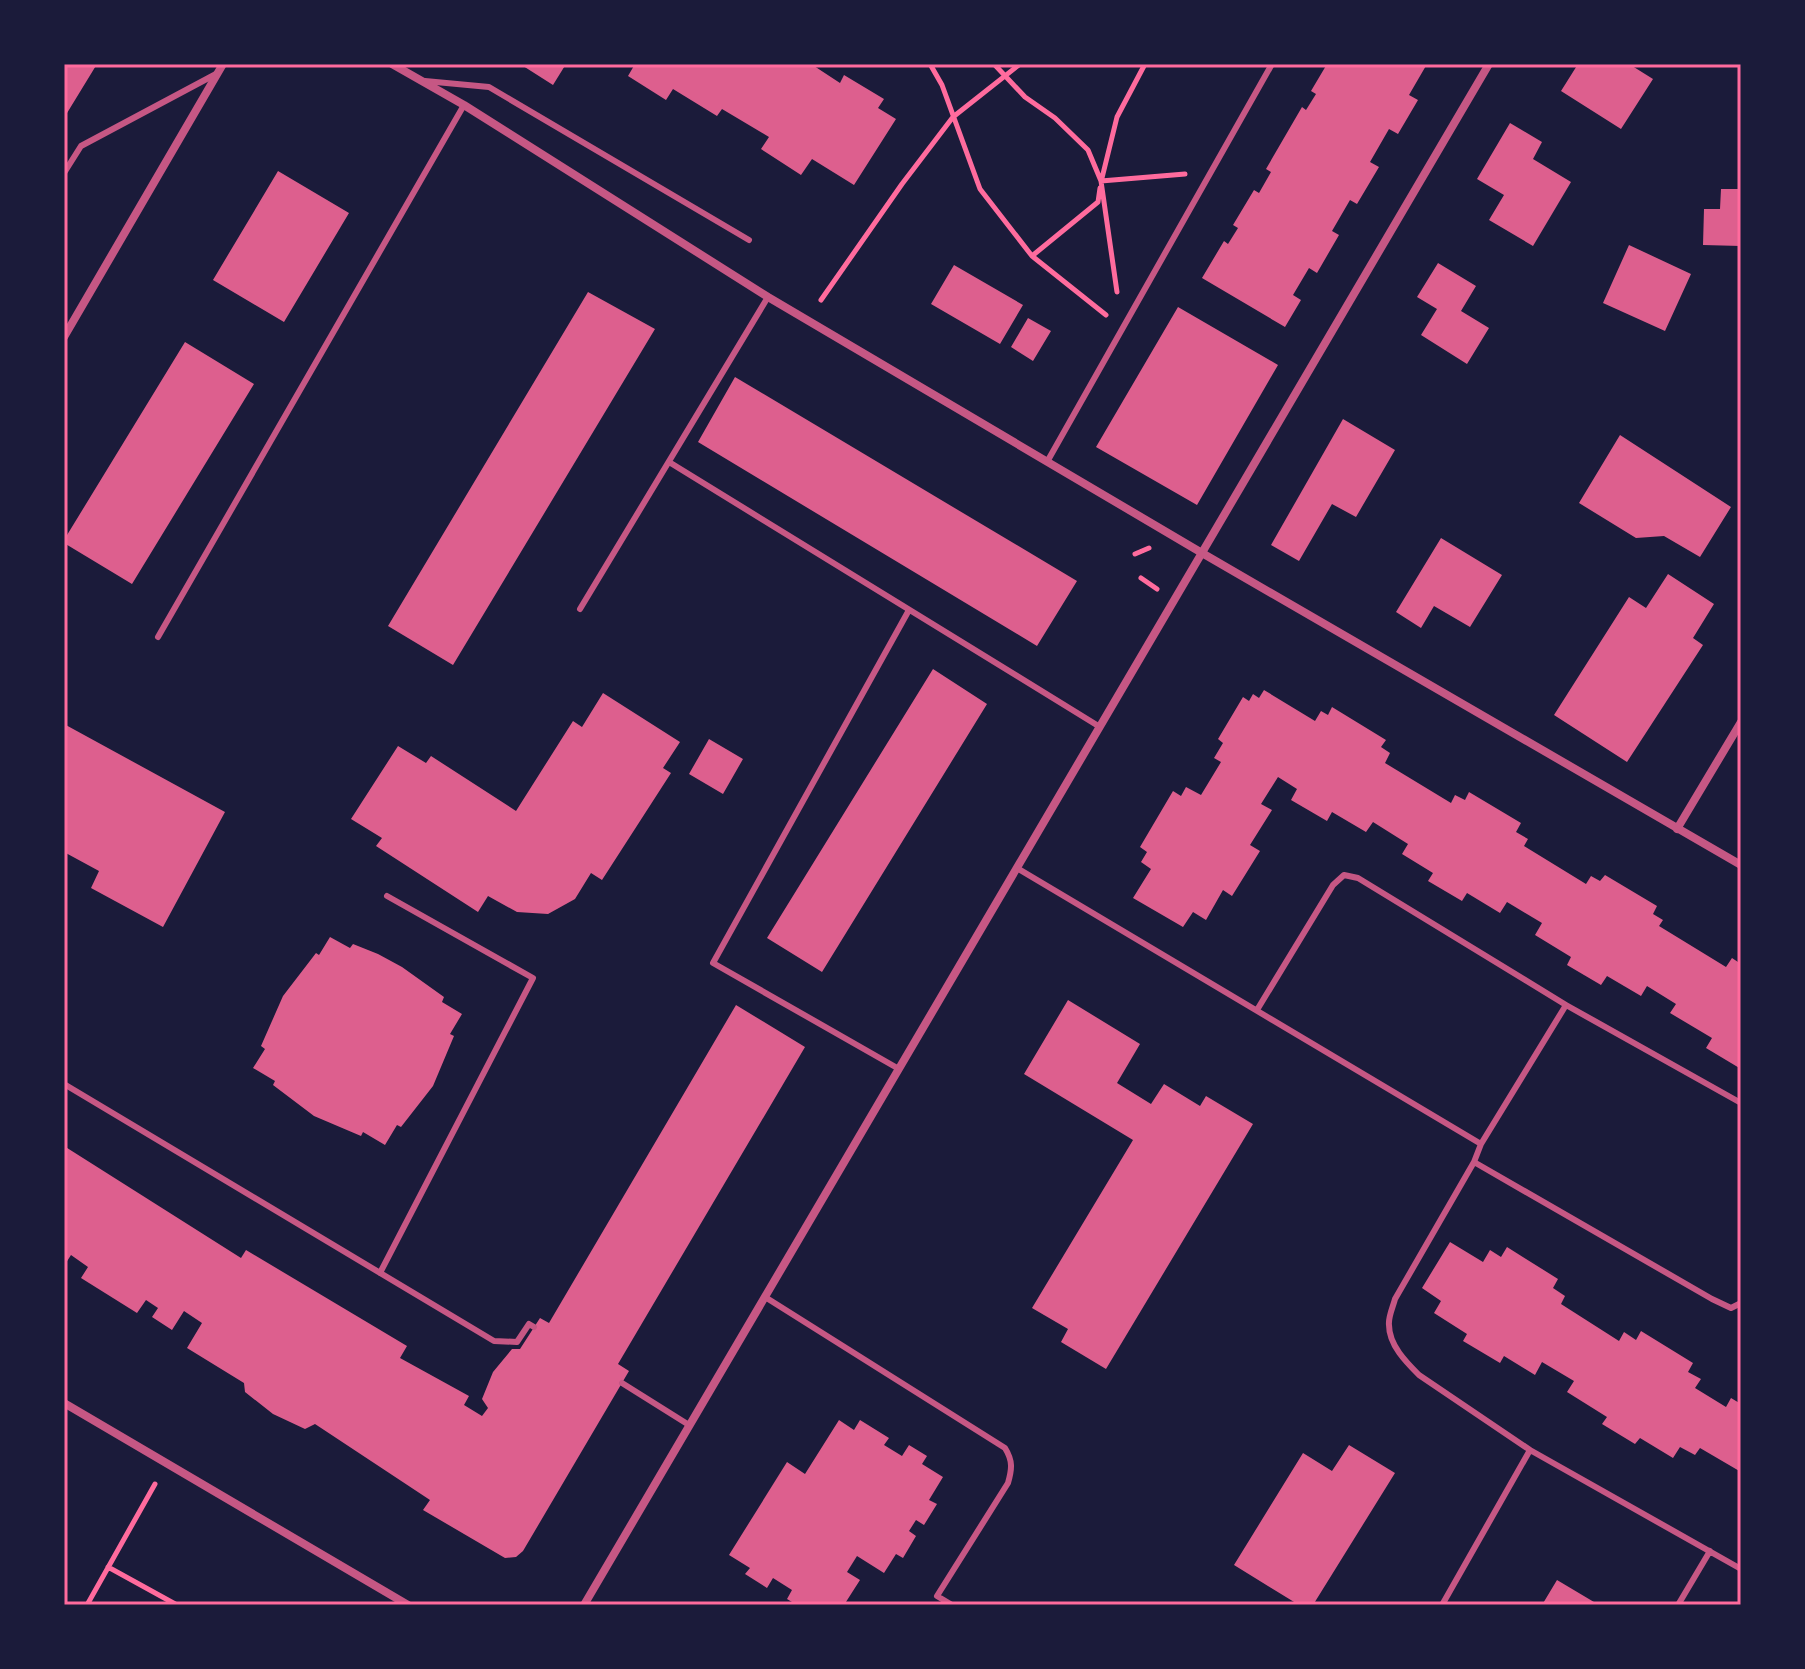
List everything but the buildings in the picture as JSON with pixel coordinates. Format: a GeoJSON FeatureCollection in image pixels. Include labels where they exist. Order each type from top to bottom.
{"type":"FeatureCollection","features":[{"type":"Feature","properties":{"kind":"street"},"geometry":{"type":"LineString","coordinates":[[64,337],[223,64]]}},
{"type":"Feature","properties":{"kind":"street"},"geometry":{"type":"LineString","coordinates":[[392,64],[464,105],[768,297],[1741,865]]}},
{"type":"Feature","properties":{"kind":"street"},"geometry":{"type":"LineString","coordinates":[[584,1605],[1489,64]]}},
{"type":"Feature","properties":{"kind":"street"},"geometry":{"type":"LineString","coordinates":[[1677,829],[1741,722]]}},
{"type":"Feature","properties":{"kind":"street"},"geometry":{"type":"LineString","coordinates":[[64,1403],[408,1605]]}},
{"type":"Feature","properties":{"kind":"lane"},"geometry":{"type":"LineString","coordinates":[[1047,462],[1272,64]]}},
{"type":"Feature","properties":{"kind":"lane"},"geometry":{"type":"LineString","coordinates":[[64,173],[81,146],[218,73]]}},
{"type":"Feature","properties":{"kind":"lane"},"geometry":{"type":"LineString","coordinates":[[421,81],[489,87],[749,240]]}},
{"type":"Feature","properties":{"kind":"lane"},"geometry":{"type":"LineString","coordinates":[[158,637],[464,105]]}},
{"type":"Feature","properties":{"kind":"lane"},"geometry":{"type":"LineString","coordinates":[[580,609],[768,297]]}},
{"type":"Feature","properties":{"kind":"lane"},"geometry":{"type":"LineString","coordinates":[[669,462],[1100,727]]}},
{"type":"Feature","properties":{"kind":"lane"},"geometry":{"type":"LineString","coordinates":[[899,1069],[713,963],[909,610]]}},
{"type":"Feature","properties":{"kind":"lane"},"geometry":{"type":"LineString","coordinates":[[1017,868],[1481,1144]]}},
{"type":"Feature","properties":{"kind":"lane"},"geometry":{"type":"LineString","coordinates":[[1257,1010],[1333,885],[1344,875],[1358,878],[1566,1005],[1741,1103]]}},
{"type":"Feature","properties":{"kind":"lane"},"geometry":{"type":"LineString","coordinates":[[380,1273],[533,978],[387,896]]}},
{"type":"Feature","properties":{"kind":"lane"},"geometry":{"type":"LineString","coordinates":[[1566,1005],[1481,1144],[1474,1162],[1395,1299],[1389,1325],[1394,1344],[1419,1375],[1530,1450],[1741,1569]]}},
{"type":"Feature","properties":{"kind":"lane"},"geometry":{"type":"LineString","coordinates":[[64,1084],[494,1341],[517,1342],[529,1324],[534,1327]]}},
{"type":"Feature","properties":{"kind":"lane"},"geometry":{"type":"LineString","coordinates":[[1474,1162],[1712,1299],[1731,1308],[1741,1303]]}},
{"type":"Feature","properties":{"kind":"lane"},"geometry":{"type":"LineString","coordinates":[[765,1297],[1005,1448],[1012,1468],[1008,1483],[937,1596],[952,1605]]}},
{"type":"Feature","properties":{"kind":"lane"},"geometry":{"type":"LineString","coordinates":[[622,1383],[689,1425]]}},
{"type":"Feature","properties":{"kind":"lane"},"geometry":{"type":"LineString","coordinates":[[1442,1605],[1530,1450]]}},
{"type":"Feature","properties":{"kind":"lane"},"geometry":{"type":"LineString","coordinates":[[1678,1605],[1710,1551]]}},
{"type":"Feature","properties":{"kind":"path"},"geometry":{"type":"LineString","coordinates":[[930,64],[942,85],[980,189],[1032,256],[1122,328]]}},
{"type":"Feature","properties":{"kind":"path"},"geometry":{"type":"LineString","coordinates":[[994,64],[1025,97],[1055,118],[1088,150],[1101,181],[1122,328]]}},
{"type":"Feature","properties":{"kind":"path"},"geometry":{"type":"LineString","coordinates":[[807,319],[953,117],[1020,64]]}},
{"type":"Feature","properties":{"kind":"path"},"geometry":{"type":"LineString","coordinates":[[1032,256],[1098,202],[1117,117],[1145,64]]}},
{"type":"Feature","properties":{"kind":"path"},"geometry":{"type":"LineString","coordinates":[[1101,181],[1210,172]]}},
{"type":"Feature","properties":{"kind":"path"},"geometry":{"type":"LineString","coordinates":[[87,1605],[167,1463]]}},
{"type":"Feature","properties":{"kind":"path"},"geometry":{"type":"LineString","coordinates":[[108,1567],[177,1605]]}}]}
